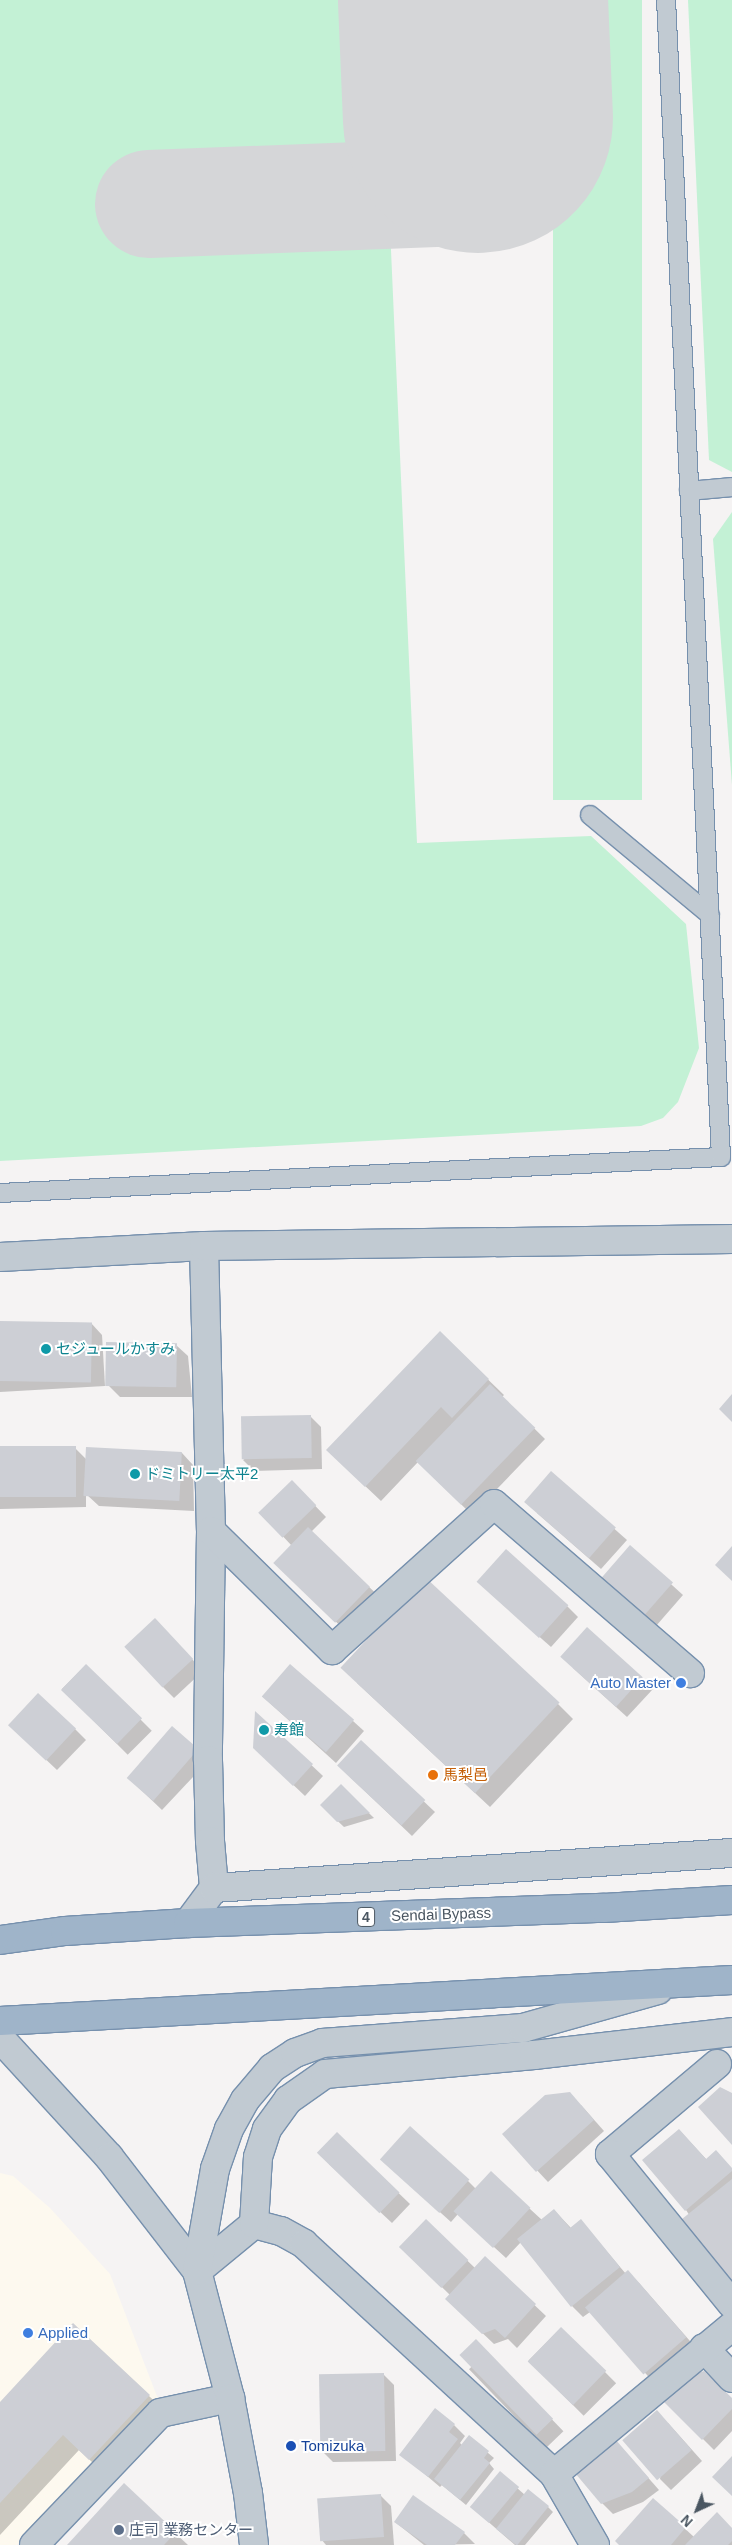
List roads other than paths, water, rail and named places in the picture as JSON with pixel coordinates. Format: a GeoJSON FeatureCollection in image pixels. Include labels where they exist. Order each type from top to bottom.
{"type":"FeatureCollection","features":[{"type":"Feature","properties":{"kind":"highway","name":"Sendai Bypass"},"geometry":{"type":"LineString","coordinates":[[0,1940],[65,1931],[188,1923],[604,1908],[732,1900]]}},
{"type":"Feature","properties":{"kind":"highway"},"geometry":{"type":"LineString","coordinates":[[0,2021],[732,1980]]}},
{"type":"Feature","properties":{"kind":"street"},"geometry":{"type":"LineString","coordinates":[[0,1257],[204,1246],[732,1239]]}},
{"type":"Feature","properties":{"kind":"street"},"geometry":{"type":"LineString","coordinates":[[188,1923],[214,1888],[210,1841],[208,1760],[211,1531],[204,1246]]}},
{"type":"Feature","properties":{"kind":"street"},"geometry":{"type":"LineString","coordinates":[[211,1531],[332,1650],[494,1504],[690,1673]]}},
{"type":"Feature","properties":{"kind":"street"},"geometry":{"type":"LineString","coordinates":[[214,1888],[732,1853]]}},
{"type":"Feature","properties":{"kind":"street"},"geometry":{"type":"LineString","coordinates":[[197,2271],[215,2169],[229,2129],[245,2100],[272,2068],[295,2053],[322,2043],[523,2028],[684,1982]]}},
{"type":"Feature","properties":{"kind":"street"},"geometry":{"type":"LineString","coordinates":[[197,2271],[254,2224],[258,2157],[267,2129],[288,2100],[325,2074],[534,2055],[732,2032]]}},
{"type":"Feature","properties":{"kind":"street"},"geometry":{"type":"LineString","coordinates":[[0,2038],[109,2158],[197,2271],[230,2398],[248,2493],[254,2545]]}},
{"type":"Feature","properties":{"kind":"street"},"geometry":{"type":"LineString","coordinates":[[717,2064],[610,2154],[732,2304]]}},
{"type":"Feature","properties":{"kind":"street"},"geometry":{"type":"LineString","coordinates":[[254,2224],[281,2231],[304,2244],[554,2474],[595,2545]]}},
{"type":"Feature","properties":{"kind":"street"},"geometry":{"type":"LineString","coordinates":[[554,2474],[732,2326]]}},
{"type":"Feature","properties":{"kind":"street"},"geometry":{"type":"LineString","coordinates":[[704,2348],[732,2378]]}},
{"type":"Feature","properties":{"kind":"street"},"geometry":{"type":"LineString","coordinates":[[34,2545],[160,2413],[230,2398]]}},
{"type":"Feature","properties":{"kind":"lane"},"geometry":{"type":"LineString","coordinates":[[0,1194],[721,1157],[666,0]]}},
{"type":"Feature","properties":{"kind":"lane"},"geometry":{"type":"LineString","coordinates":[[689,491],[732,487]]}},
{"type":"Feature","properties":{"kind":"lane"},"geometry":{"type":"LineString","coordinates":[[590,815],[710,915]]}},
{"type":"Feature","properties":{"kind":"place","name":"セジュールかすみ"},"geometry":{"type":"Point","coordinates":[46,1349]}},
{"type":"Feature","properties":{"kind":"place","name":"ドミトリー太平2"},"geometry":{"type":"Point","coordinates":[135,1474]}},
{"type":"Feature","properties":{"kind":"place","name":"Auto Master"},"geometry":{"type":"Point","coordinates":[681,1683]}},
{"type":"Feature","properties":{"kind":"place","name":"寿館"},"geometry":{"type":"Point","coordinates":[264,1730]}},
{"type":"Feature","properties":{"kind":"place","name":"馬梨邑"},"geometry":{"type":"Point","coordinates":[433,1775]}},
{"type":"Feature","properties":{"kind":"place","name":"Applied"},"geometry":{"type":"Point","coordinates":[28,2333]}},
{"type":"Feature","properties":{"kind":"place","name":"Tomizuka"},"geometry":{"type":"Point","coordinates":[291,2446]}},
{"type":"Feature","properties":{"kind":"place","name":"庄司 業務センター"},"geometry":{"type":"Point","coordinates":[119,2530]}}]}
